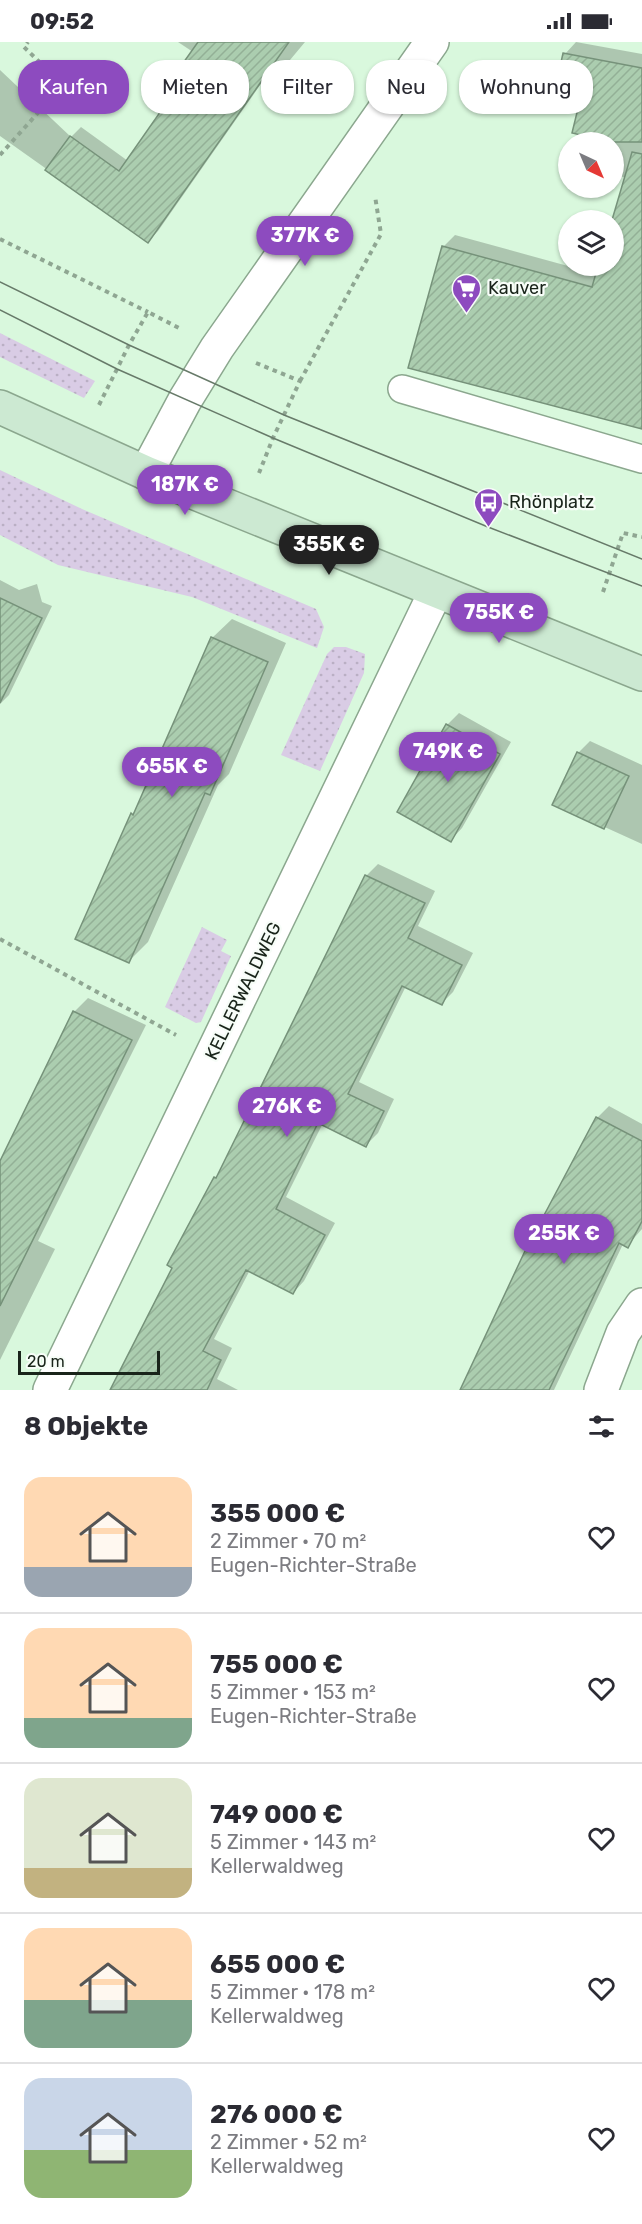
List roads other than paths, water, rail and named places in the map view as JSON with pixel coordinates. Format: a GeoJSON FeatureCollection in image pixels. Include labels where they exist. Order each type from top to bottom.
{"type":"FeatureCollection","features":[{"type":"Feature","properties":{"kind":"main road"},"geometry":{"type":"LineString","coordinates":[[0,407],[146,473],[642,674]]}},
{"type":"Feature","properties":{"kind":"street"},"geometry":{"type":"LineString","coordinates":[[146,473],[185,399],[217,348],[432,42]]}},
{"type":"Feature","properties":{"kind":"street","name":"KELLERWALDWEG"},"geometry":{"type":"LineString","coordinates":[[50,1390],[436,591]]}},
{"type":"Feature","properties":{"kind":"street"},"geometry":{"type":"LineString","coordinates":[[601,1390],[623,1333],[642,1305]]}},
{"type":"Feature","properties":{"kind":"lane"},"geometry":{"type":"LineString","coordinates":[[402,389],[642,459]]}},
{"type":"Feature","properties":{"kind":"tram line"},"geometry":{"type":"LineString","coordinates":[[0,282],[129,345],[284,415],[642,559]]}},
{"type":"Feature","properties":{"kind":"tram line"},"geometry":{"type":"LineString","coordinates":[[0,310],[117,369],[273,438],[488,527],[642,586]]}},
{"type":"Feature","properties":{"kind":"place","name":"Kauver"},"geometry":{"type":"Point","coordinates":[467,314]}},
{"type":"Feature","properties":{"kind":"place","name":"Rhönplatz"},"geometry":{"type":"Point","coordinates":[488,528]}}]}
